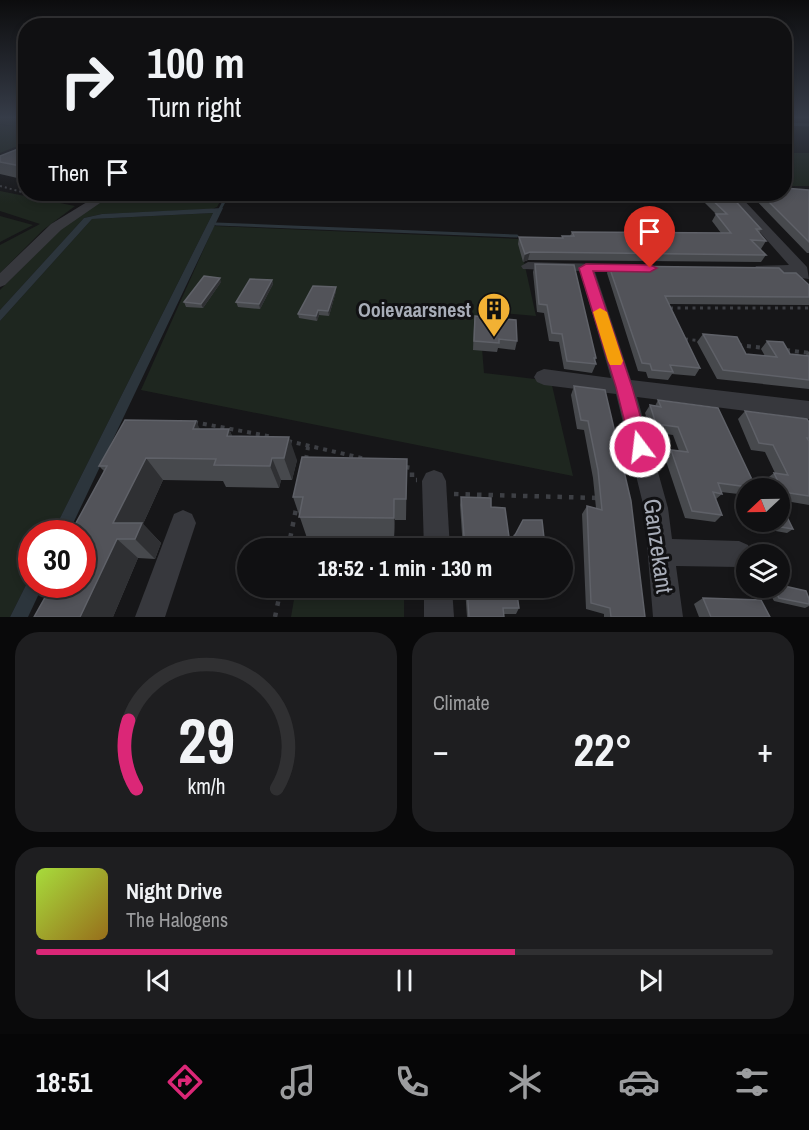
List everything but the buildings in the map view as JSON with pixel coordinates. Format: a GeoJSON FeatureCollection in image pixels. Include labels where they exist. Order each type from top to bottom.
{"type":"FeatureCollection","features":[{"type":"Feature","properties":{"kind":"street"},"geometry":{"type":"LineString","coordinates":[[0,282],[56,227],[95,201]]}},
{"type":"Feature","properties":{"kind":"street"},"geometry":{"type":"LineString","coordinates":[[739,201],[804,269]]}},
{"type":"Feature","properties":{"kind":"street"},"geometry":{"type":"LineString","coordinates":[[528,266],[642,268]]}},
{"type":"Feature","properties":{"kind":"street","name":"Ganzekant"},"geometry":{"type":"LineString","coordinates":[[586,268],[624,387],[656,508],[669,617]]}},
{"type":"Feature","properties":{"kind":"street"},"geometry":{"type":"LineString","coordinates":[[745,269],[804,269]]}},
{"type":"Feature","properties":{"kind":"street"},"geometry":{"type":"LineString","coordinates":[[544,377],[809,410]]}},
{"type":"Feature","properties":{"kind":"street"},"geometry":{"type":"LineString","coordinates":[[434,481],[437,538]]}},
{"type":"Feature","properties":{"kind":"street"},"geometry":{"type":"LineString","coordinates":[[150,617],[183,523]]}},
{"type":"Feature","properties":{"kind":"street"},"geometry":{"type":"LineString","coordinates":[[661,552],[736,554]]}},
{"type":"Feature","properties":{"kind":"street"},"geometry":{"type":"LineString","coordinates":[[438,598],[439,617]]}},
{"type":"Feature","properties":{"kind":"path"},"geometry":{"type":"LineString","coordinates":[[0,186],[18,191]]}},
{"type":"Feature","properties":{"kind":"path"},"geometry":{"type":"LineString","coordinates":[[67,201],[88,205]]}},
{"type":"Feature","properties":{"kind":"path"},"geometry":{"type":"LineString","coordinates":[[664,308],[809,308]]}},
{"type":"Feature","properties":{"kind":"path"},"geometry":{"type":"LineString","coordinates":[[679,339],[703,341]]}},
{"type":"Feature","properties":{"kind":"path"},"geometry":{"type":"LineString","coordinates":[[738,345],[774,349]]}},
{"type":"Feature","properties":{"kind":"path"},"geometry":{"type":"LineString","coordinates":[[785,350],[809,352]]}},
{"type":"Feature","properties":{"kind":"path"},"geometry":{"type":"LineString","coordinates":[[186,422],[282,439],[308,447],[378,461]]}},
{"type":"Feature","properties":{"kind":"path"},"geometry":{"type":"LineString","coordinates":[[303,470],[308,447]]}},
{"type":"Feature","properties":{"kind":"path"},"geometry":{"type":"LineString","coordinates":[[401,466],[412,468],[412,480],[444,481],[444,494],[606,500]]}},
{"type":"Feature","properties":{"kind":"path"},"geometry":{"type":"LineString","coordinates":[[290,538],[298,494]]}},
{"type":"Feature","properties":{"kind":"path"},"geometry":{"type":"LineString","coordinates":[[275,617],[279,598]]}},
{"type":"Feature","properties":{"kind":"shaded area"},"geometry":{"type":"Polygon","coordinates":[[[0,146],[18,146],[18,146],[0,153],[0,146]]]}},
{"type":"Feature","properties":{"kind":"shaded area"},"geometry":{"type":"Polygon","coordinates":[[[792,153],[809,153],[809,186],[792,186],[792,153]]]}},
{"type":"Feature","properties":{"kind":"shaded area"},"geometry":{"type":"Polygon","coordinates":[[[0,191],[18,195],[18,201],[50,201],[75,206],[43,230],[0,273],[0,245],[40,224],[0,211],[0,191]]]}},
{"type":"Feature","properties":{"kind":"shaded area"},"geometry":{"type":"Polygon","coordinates":[[[101,201],[220,201],[217,207],[212,209],[102,214],[84,218],[0,310],[0,290],[68,222],[101,201]]]}},
{"type":"Feature","properties":{"kind":"shaded area"},"geometry":{"type":"Polygon","coordinates":[[[223,208],[75,520],[59,520],[213,213],[92,219],[0,321],[0,310],[84,218],[102,214],[223,208]]]}},
{"type":"Feature","properties":{"kind":"shaded area"},"geometry":{"type":"Polygon","coordinates":[[[213,213],[59,520],[18,520],[20,598],[10,617],[0,617],[0,321],[92,219],[213,213]]]}},
{"type":"Feature","properties":{"kind":"shaded area"},"geometry":{"type":"Polygon","coordinates":[[[0,216],[33,225],[0,242],[0,216]]]}},
{"type":"Feature","properties":{"kind":"shaded area"},"geometry":{"type":"Polygon","coordinates":[[[214,226],[519,239],[536,316],[479,311],[484,373],[551,381],[573,476],[141,390],[214,226]]]}},
{"type":"Feature","properties":{"kind":"shaded area"},"geometry":{"type":"Polygon","coordinates":[[[20,598],[37,598],[28,617],[10,617],[20,598]]]}},
{"type":"Feature","properties":{"kind":"shaded area"},"geometry":{"type":"Polygon","coordinates":[[[294,598],[404,598],[404,617],[291,617],[294,598]]]}},
{"type":"Feature","properties":{"kind":"waterway"},"geometry":{"type":"LineString","coordinates":[[218,213],[224,201]]}},
{"type":"Feature","properties":{"kind":"waterway"},"geometry":{"type":"LineString","coordinates":[[216,224],[517,236]]}},
{"type":"Feature","properties":{"kind":"slow traffic"},"geometry":{"type":"LineString","coordinates":[[600,312],[615,361]]}},
{"type":"Feature","properties":{"kind":"place","name":"Ooievaarsnest"},"geometry":{"type":"Point","coordinates":[494,338]}},
{"type":"Feature","properties":{"kind":"route"},"geometry":{"type":"LineString","coordinates":[[640,447],[624,387],[586,268],[650,268]]}}]}
